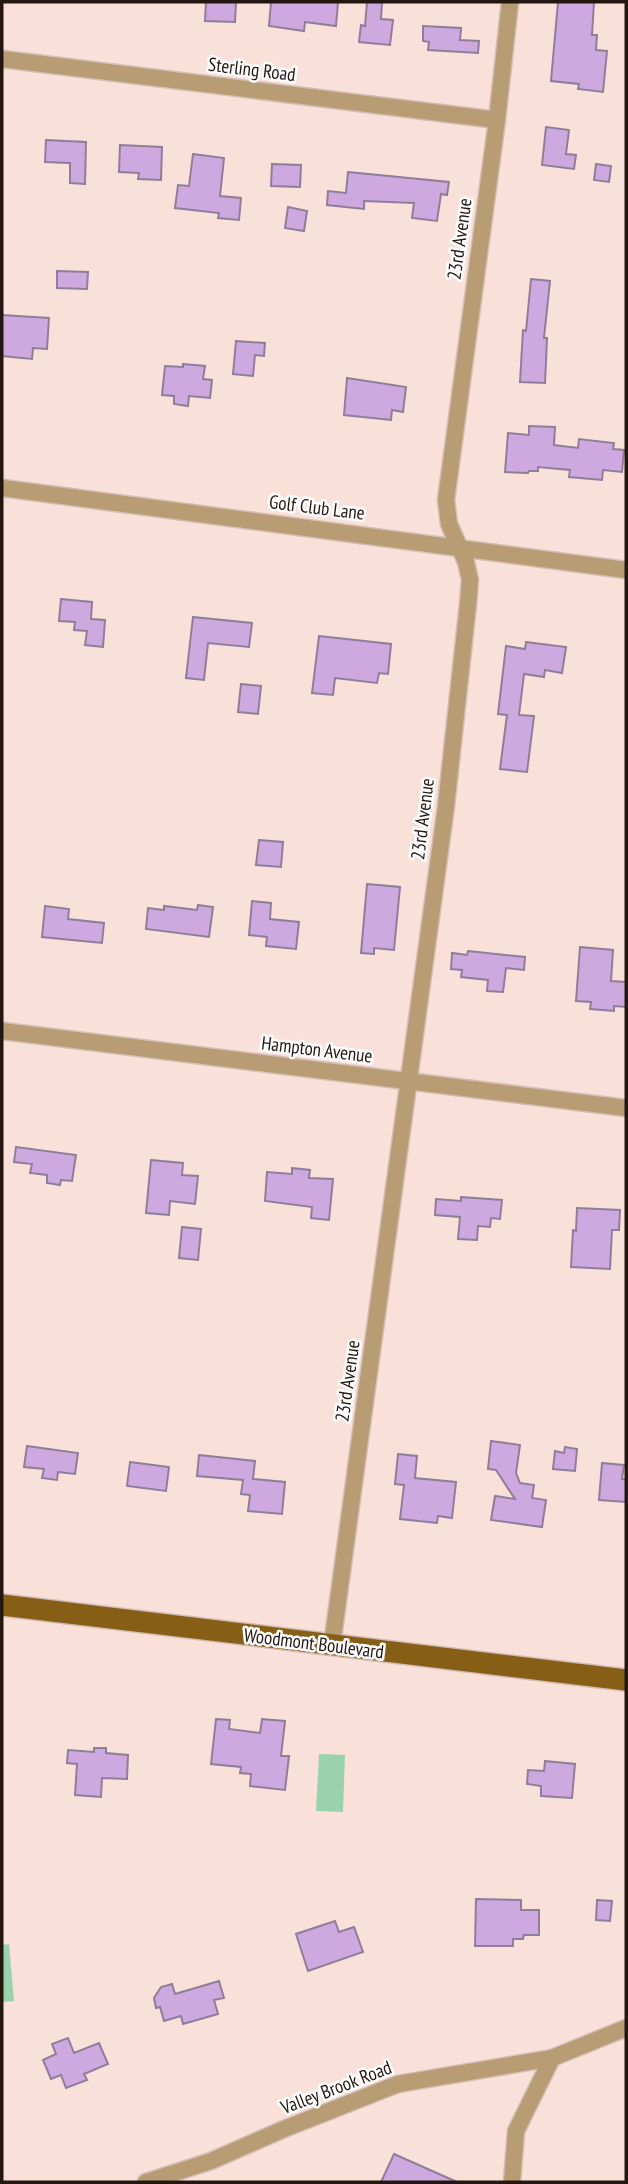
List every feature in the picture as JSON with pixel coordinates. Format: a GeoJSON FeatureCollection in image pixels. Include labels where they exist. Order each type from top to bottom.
{"type":"FeatureCollection","features":[{"type":"Feature","properties":{"kind":"main road","name":"Woodmont Boulevard"},"geometry":{"type":"LineString","coordinates":[[2,1605],[626,1680]]}},
{"type":"Feature","properties":{"kind":"street","name":"23rd Avenue"},"geometry":{"type":"LineString","coordinates":[[332,1645],[446,806],[470,580],[466,562],[449,524],[446,500],[497,120],[510,2]]}},
{"type":"Feature","properties":{"kind":"street","name":"Sterling Road"},"geometry":{"type":"LineString","coordinates":[[2,59],[497,120]]}},
{"type":"Feature","properties":{"kind":"street","name":"Golf Club Lane"},"geometry":{"type":"LineString","coordinates":[[2,488],[626,570]]}},
{"type":"Feature","properties":{"kind":"street","name":"Hampton Avenue"},"geometry":{"type":"LineString","coordinates":[[2,1031],[626,1108]]}},
{"type":"Feature","properties":{"kind":"street","name":"Valley Brook Road"},"geometry":{"type":"LineString","coordinates":[[146,2182],[211,2161],[398,2084],[552,2058],[626,2028]]}},
{"type":"Feature","properties":{"kind":"street"},"geometry":{"type":"LineString","coordinates":[[512,2182],[516,2132],[552,2058]]}},
{"type":"Feature","properties":{"kind":"green space"},"geometry":{"type":"Polygon","coordinates":[[[319,1754],[345,1755],[343,1812],[316,1811],[319,1754]]]}},
{"type":"Feature","properties":{"kind":"green space"},"geometry":{"type":"Polygon","coordinates":[[[9,1944],[14,2001],[2,2002],[2,1945],[9,1944]]]}},
{"type":"Feature","properties":{"kind":"building"},"geometry":{"type":"Polygon","coordinates":[[[206,2],[236,2],[235,22],[205,21],[206,2]]]}},
{"type":"Feature","properties":{"kind":"building"},"geometry":{"type":"Polygon","coordinates":[[[271,2],[338,2],[336,26],[305,22],[304,31],[269,26],[271,2]]]}},
{"type":"Feature","properties":{"kind":"building"},"geometry":{"type":"Polygon","coordinates":[[[367,2],[382,2],[381,19],[393,20],[390,45],[359,42],[361,25],[365,26],[367,2]]]}},
{"type":"Feature","properties":{"kind":"building"},"geometry":{"type":"Polygon","coordinates":[[[558,2],[594,2],[592,35],[597,35],[596,50],[607,51],[603,92],[578,89],[579,84],[551,81],[558,2]]]}},
{"type":"Feature","properties":{"kind":"building"},"geometry":{"type":"Polygon","coordinates":[[[423,26],[461,28],[460,40],[479,41],[478,53],[428,50],[429,42],[423,41],[423,26]]]}},
{"type":"Feature","properties":{"kind":"building"},"geometry":{"type":"Polygon","coordinates":[[[546,127],[569,130],[566,154],[576,155],[574,169],[542,165],[546,127]]]}},
{"type":"Feature","properties":{"kind":"building"},"geometry":{"type":"Polygon","coordinates":[[[46,140],[86,142],[85,184],[70,183],[70,163],[45,162],[46,140]]]}},
{"type":"Feature","properties":{"kind":"building"},"geometry":{"type":"Polygon","coordinates":[[[120,145],[162,147],[161,180],[138,179],[139,173],[119,172],[120,145]]]}},
{"type":"Feature","properties":{"kind":"building"},"geometry":{"type":"Polygon","coordinates":[[[193,154],[224,158],[220,196],[241,198],[239,220],[218,218],[219,213],[175,208],[178,185],[189,186],[193,154]]]}},
{"type":"Feature","properties":{"kind":"building"},"geometry":{"type":"Polygon","coordinates":[[[272,164],[301,165],[300,187],[271,186],[272,164]]]}},
{"type":"Feature","properties":{"kind":"building"},"geometry":{"type":"Polygon","coordinates":[[[596,164],[611,166],[609,182],[594,180],[596,164]]]}},
{"type":"Feature","properties":{"kind":"building"},"geometry":{"type":"Polygon","coordinates":[[[348,172],[449,182],[447,195],[441,194],[437,221],[412,218],[414,203],[364,201],[364,209],[327,205],[328,191],[346,193],[348,172]]]}},
{"type":"Feature","properties":{"kind":"building"},"geometry":{"type":"Polygon","coordinates":[[[288,207],[307,211],[304,231],[285,228],[288,207]]]}},
{"type":"Feature","properties":{"kind":"building"},"geometry":{"type":"Polygon","coordinates":[[[57,271],[88,272],[87,289],[57,288],[57,271]]]}},
{"type":"Feature","properties":{"kind":"building"},"geometry":{"type":"Polygon","coordinates":[[[531,279],[550,281],[544,338],[547,338],[545,383],[520,382],[523,330],[526,331],[531,279]]]}},
{"type":"Feature","properties":{"kind":"building"},"geometry":{"type":"Polygon","coordinates":[[[2,315],[49,318],[47,349],[33,348],[32,359],[2,356],[2,315]]]}},
{"type":"Feature","properties":{"kind":"building"},"geometry":{"type":"Polygon","coordinates":[[[236,341],[265,343],[264,356],[255,355],[253,376],[233,374],[236,341]]]}},
{"type":"Feature","properties":{"kind":"building"},"geometry":{"type":"Polygon","coordinates":[[[183,364],[205,366],[203,379],[212,380],[210,398],[189,396],[188,406],[174,404],[174,396],[162,395],[165,366],[183,367],[183,364]]]}},
{"type":"Feature","properties":{"kind":"building"},"geometry":{"type":"Polygon","coordinates":[[[347,378],[406,387],[403,412],[392,410],[391,420],[344,415],[347,378]]]}},
{"type":"Feature","properties":{"kind":"building"},"geometry":{"type":"Polygon","coordinates":[[[529,426],[555,427],[554,445],[578,448],[579,439],[614,443],[613,449],[624,450],[622,472],[603,470],[602,480],[569,477],[570,470],[538,467],[538,471],[528,473],[505,472],[508,433],[529,435],[529,426]]]}},
{"type":"Feature","properties":{"kind":"building"},"geometry":{"type":"Polygon","coordinates":[[[61,599],[92,602],[91,619],[105,620],[103,647],[85,645],[87,631],[74,630],[75,622],[59,621],[61,599]]]}},
{"type":"Feature","properties":{"kind":"building"},"geometry":{"type":"Polygon","coordinates":[[[193,617],[252,623],[249,647],[208,643],[204,680],[186,678],[193,617]]]}},
{"type":"Feature","properties":{"kind":"building"},"geometry":{"type":"Polygon","coordinates":[[[319,636],[391,644],[388,674],[379,673],[377,683],[335,678],[333,695],[312,693],[319,636]]]}},
{"type":"Feature","properties":{"kind":"building"},"geometry":{"type":"Polygon","coordinates":[[[526,642],[566,647],[562,673],[545,670],[544,677],[524,674],[519,715],[534,716],[527,772],[500,769],[507,715],[498,714],[506,646],[525,649],[526,642]]]}},
{"type":"Feature","properties":{"kind":"building"},"geometry":{"type":"Polygon","coordinates":[[[241,684],[261,686],[258,714],[238,712],[241,684]]]}},
{"type":"Feature","properties":{"kind":"building"},"geometry":{"type":"Polygon","coordinates":[[[259,840],[283,842],[281,867],[256,865],[259,840]]]}},
{"type":"Feature","properties":{"kind":"building"},"geometry":{"type":"Polygon","coordinates":[[[367,884],[400,887],[394,950],[374,948],[374,954],[361,953],[367,884]]]}},
{"type":"Feature","properties":{"kind":"building"},"geometry":{"type":"Polygon","coordinates":[[[252,901],[271,903],[270,919],[299,922],[296,949],[266,946],[267,937],[249,935],[252,901]]]}},
{"type":"Feature","properties":{"kind":"building"},"geometry":{"type":"Polygon","coordinates":[[[198,905],[213,907],[209,937],[146,929],[148,908],[164,910],[164,906],[197,910],[198,905]]]}},
{"type":"Feature","properties":{"kind":"building"},"geometry":{"type":"Polygon","coordinates":[[[45,906],[69,909],[68,919],[104,923],[102,943],[42,937],[45,906]]]}},
{"type":"Feature","properties":{"kind":"building"},"geometry":{"type":"Polygon","coordinates":[[[580,947],[613,950],[611,981],[626,982],[626,1007],[614,1006],[614,1011],[590,1009],[591,1002],[576,1001],[580,947]]]}},
{"type":"Feature","properties":{"kind":"building"},"geometry":{"type":"Polygon","coordinates":[[[468,951],[525,957],[524,970],[506,968],[503,992],[487,991],[488,980],[461,977],[462,970],[451,969],[452,953],[467,955],[468,951]]]}},
{"type":"Feature","properties":{"kind":"building"},"geometry":{"type":"Polygon","coordinates":[[[16,1147],[76,1155],[72,1181],[61,1180],[60,1185],[47,1183],[47,1175],[30,1173],[32,1164],[14,1162],[16,1147]]]}},
{"type":"Feature","properties":{"kind":"building"},"geometry":{"type":"Polygon","coordinates":[[[151,1160],[183,1163],[182,1175],[198,1176],[195,1204],[170,1201],[169,1215],[146,1213],[151,1160]]]}},
{"type":"Feature","properties":{"kind":"building"},"geometry":{"type":"Polygon","coordinates":[[[292,1168],[310,1170],[309,1178],[333,1179],[329,1220],[311,1218],[312,1207],[265,1201],[267,1172],[292,1174],[292,1168]]]}},
{"type":"Feature","properties":{"kind":"building"},"geometry":{"type":"Polygon","coordinates":[[[461,1197],[502,1200],[500,1219],[491,1218],[490,1227],[478,1226],[477,1240],[458,1239],[460,1217],[435,1215],[436,1199],[461,1201],[461,1197]]]}},
{"type":"Feature","properties":{"kind":"building"},"geometry":{"type":"Polygon","coordinates":[[[577,1208],[620,1210],[619,1230],[612,1230],[610,1269],[571,1267],[577,1208]]]}},
{"type":"Feature","properties":{"kind":"building"},"geometry":{"type":"Polygon","coordinates":[[[182,1227],[201,1229],[198,1260],[179,1258],[182,1227]]]}},
{"type":"Feature","properties":{"kind":"building"},"geometry":{"type":"Polygon","coordinates":[[[491,1441],[520,1445],[516,1473],[520,1483],[534,1485],[532,1498],[546,1500],[542,1527],[491,1520],[495,1496],[515,1499],[496,1470],[488,1469],[491,1441]]]}},
{"type":"Feature","properties":{"kind":"building"},"geometry":{"type":"Polygon","coordinates":[[[27,1446],[78,1453],[75,1474],[58,1472],[57,1480],[42,1478],[44,1469],[24,1467],[27,1446]]]}},
{"type":"Feature","properties":{"kind":"building"},"geometry":{"type":"Polygon","coordinates":[[[565,1447],[577,1449],[575,1471],[553,1469],[555,1451],[564,1453],[565,1447]]]}},
{"type":"Feature","properties":{"kind":"building"},"geometry":{"type":"Polygon","coordinates":[[[398,1454],[417,1456],[415,1478],[456,1482],[452,1518],[438,1516],[437,1523],[400,1519],[404,1485],[395,1484],[398,1454]]]}},
{"type":"Feature","properties":{"kind":"building"},"geometry":{"type":"Polygon","coordinates":[[[199,1455],[255,1461],[253,1479],[285,1482],[282,1514],[248,1511],[250,1495],[241,1494],[243,1480],[197,1476],[199,1455]]]}},
{"type":"Feature","properties":{"kind":"building"},"geometry":{"type":"Polygon","coordinates":[[[130,1462],[169,1467],[166,1491],[127,1486],[130,1462]]]}},
{"type":"Feature","properties":{"kind":"building"},"geometry":{"type":"Polygon","coordinates":[[[602,1463],[624,1465],[622,1479],[626,1479],[626,1502],[599,1500],[602,1463]]]}},
{"type":"Feature","properties":{"kind":"building"},"geometry":{"type":"Polygon","coordinates":[[[216,1719],[230,1720],[229,1729],[260,1733],[262,1719],[285,1721],[281,1756],[289,1756],[285,1790],[250,1786],[251,1774],[240,1773],[241,1767],[211,1764],[216,1719]]]}},
{"type":"Feature","properties":{"kind":"building"},"geometry":{"type":"Polygon","coordinates":[[[94,1748],[106,1748],[106,1753],[128,1755],[127,1779],[102,1778],[101,1797],[75,1795],[77,1764],[67,1763],[68,1750],[94,1752],[94,1748]]]}},
{"type":"Feature","properties":{"kind":"building"},"geometry":{"type":"Polygon","coordinates":[[[545,1761],[575,1764],[572,1798],[541,1796],[541,1786],[527,1784],[528,1770],[544,1771],[545,1761]]]}},
{"type":"Feature","properties":{"kind":"building"},"geometry":{"type":"Polygon","coordinates":[[[476,1899],[521,1900],[521,1910],[539,1910],[539,1935],[524,1935],[523,1939],[513,1939],[513,1946],[475,1946],[476,1899]]]}},
{"type":"Feature","properties":{"kind":"building"},"geometry":{"type":"Polygon","coordinates":[[[597,1900],[612,1901],[610,1921],[596,1920],[597,1900]]]}},
{"type":"Feature","properties":{"kind":"building"},"geometry":{"type":"Polygon","coordinates":[[[335,1921],[339,1932],[354,1927],[363,1952],[308,1971],[296,1934],[335,1921]]]}},
{"type":"Feature","properties":{"kind":"building"},"geometry":{"type":"Polygon","coordinates":[[[219,1981],[224,1998],[214,2000],[218,2014],[183,2024],[181,2016],[164,2021],[160,2007],[156,2008],[154,1998],[161,1987],[172,1984],[175,1994],[219,1981]]]}},
{"type":"Feature","properties":{"kind":"building"},"geometry":{"type":"Polygon","coordinates":[[[68,2038],[74,2053],[99,2043],[108,2064],[84,2074],[87,2080],[66,2088],[61,2075],[51,2079],[43,2060],[56,2054],[52,2044],[68,2038]]]}},
{"type":"Feature","properties":{"kind":"building"},"geometry":{"type":"Polygon","coordinates":[[[394,2154],[457,2182],[381,2182],[394,2154]]]}}]}
